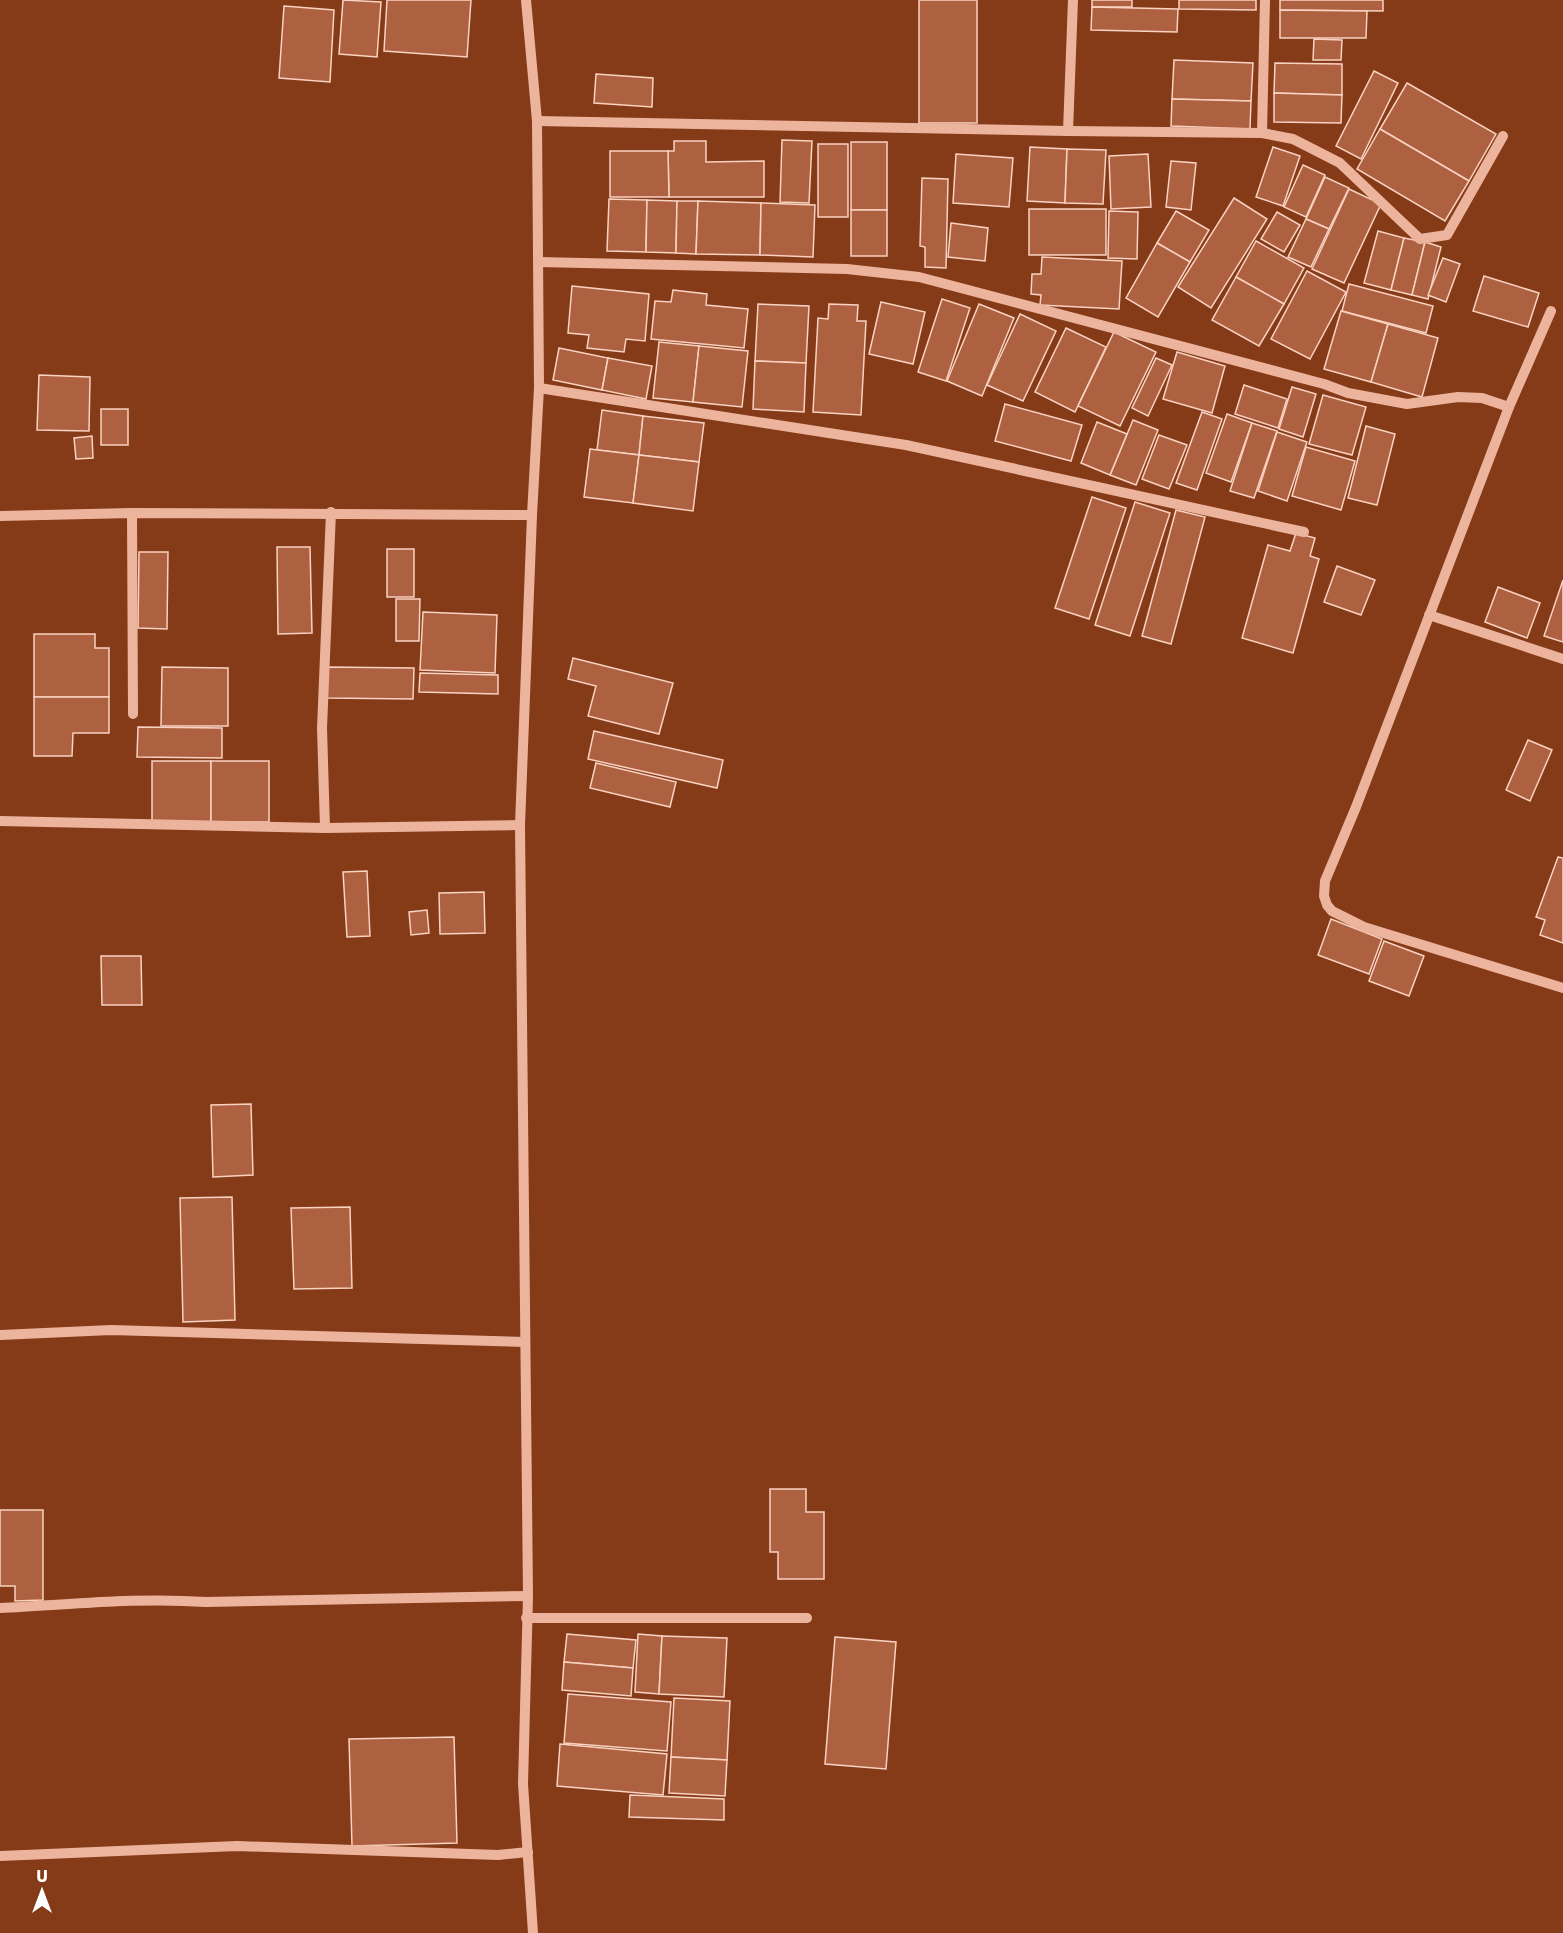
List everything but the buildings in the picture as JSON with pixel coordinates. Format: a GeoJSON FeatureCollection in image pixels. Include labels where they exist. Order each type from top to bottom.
{"type":"FeatureCollection","features":[{"type":"Feature","properties":{"kind":"street"},"geometry":{"type":"LineString","coordinates":[[526,0],[537,121],[539,388],[520,825],[528,1596],[523,1784],[533,1933]]}},
{"type":"Feature","properties":{"kind":"street"},"geometry":{"type":"LineString","coordinates":[[1068,131],[1073,0]]}},
{"type":"Feature","properties":{"kind":"street"},"geometry":{"type":"LineString","coordinates":[[1262,133],[1265,0]]}},
{"type":"Feature","properties":{"kind":"street"},"geometry":{"type":"LineString","coordinates":[[537,121],[1262,133],[1293,139],[1340,164],[1420,239],[1447,235],[1503,136]]}},
{"type":"Feature","properties":{"kind":"street"},"geometry":{"type":"LineString","coordinates":[[538,262],[847,268],[919,277],[1324,384],[1348,393],[1407,404],[1458,397],[1482,398],[1509,407]]}},
{"type":"Feature","properties":{"kind":"street"},"geometry":{"type":"LineString","coordinates":[[1551,311],[1509,407],[1356,807],[1325,881],[1324,896],[1332,911],[1364,927],[1563,988]]}},
{"type":"Feature","properties":{"kind":"street"},"geometry":{"type":"LineString","coordinates":[[539,388],[906,445],[1304,532]]}},
{"type":"Feature","properties":{"kind":"street"},"geometry":{"type":"LineString","coordinates":[[0,516],[331,512],[532,515]]}},
{"type":"Feature","properties":{"kind":"street"},"geometry":{"type":"LineString","coordinates":[[325,828],[322,728],[331,512]]}},
{"type":"Feature","properties":{"kind":"street"},"geometry":{"type":"LineString","coordinates":[[132,513],[133,714]]}},
{"type":"Feature","properties":{"kind":"street"},"geometry":{"type":"LineString","coordinates":[[1429,615],[1563,659]]}},
{"type":"Feature","properties":{"kind":"street"},"geometry":{"type":"LineString","coordinates":[[0,821],[325,828],[520,825]]}},
{"type":"Feature","properties":{"kind":"street"},"geometry":{"type":"LineString","coordinates":[[0,1335],[111,1330],[525,1342]]}},
{"type":"Feature","properties":{"kind":"street"},"geometry":{"type":"LineString","coordinates":[[0,1608],[52,1606],[78,1602],[528,1596]]}},
{"type":"Feature","properties":{"kind":"street"},"geometry":{"type":"LineString","coordinates":[[526,1618],[807,1618]]}},
{"type":"Feature","properties":{"kind":"street"},"geometry":{"type":"LineString","coordinates":[[0,1856],[237,1846],[498,1855],[528,1852]]}}]}
